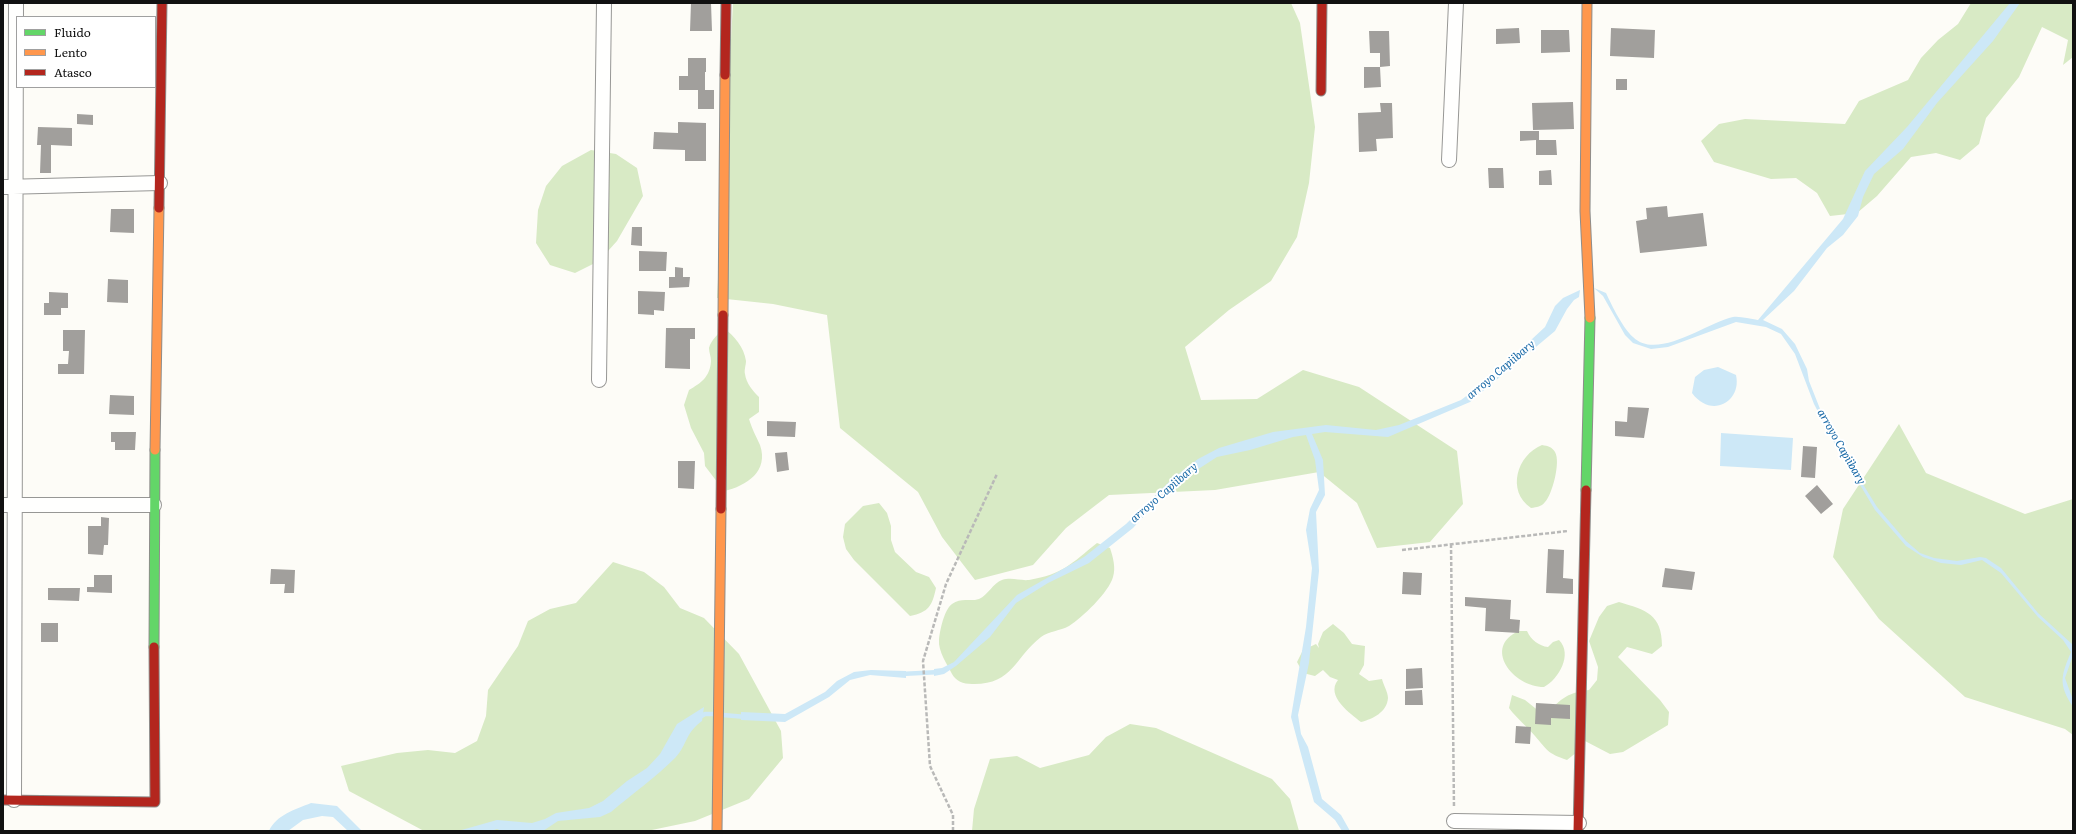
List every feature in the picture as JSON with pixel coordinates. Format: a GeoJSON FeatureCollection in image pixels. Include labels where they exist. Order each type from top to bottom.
{"type":"FeatureCollection","features":[{"type":"Feature","properties":{"kind":"street"},"geometry":{"type":"LineString","coordinates":[[16,3],[9,187],[8,800],[156,802],[154,505],[162,3]]}},
{"type":"Feature","properties":{"kind":"street"},"geometry":{"type":"LineString","coordinates":[[599,380],[604,3]]}},
{"type":"Feature","properties":{"kind":"street"},"geometry":{"type":"LineString","coordinates":[[717,831],[726,3]]}},
{"type":"Feature","properties":{"kind":"street"},"geometry":{"type":"LineString","coordinates":[[1321,91],[1322,3]]}},
{"type":"Feature","properties":{"kind":"street"},"geometry":{"type":"LineString","coordinates":[[1449,160],[1456,3]]}},
{"type":"Feature","properties":{"kind":"street"},"geometry":{"type":"LineString","coordinates":[[1454,821],[1578,827],[1590,302],[1585,211],[1587,3]]}},
{"type":"Feature","properties":{"kind":"street"},"geometry":{"type":"LineString","coordinates":[[9,187],[160,184]]}},
{"type":"Feature","properties":{"kind":"street"},"geometry":{"type":"LineString","coordinates":[[9,505],[154,505]]}},
{"type":"Feature","properties":{"kind":"path"},"geometry":{"type":"LineString","coordinates":[[954,831],[953,815],[930,766],[922,668],[946,584],[997,474]]}},
{"type":"Feature","properties":{"kind":"path"},"geometry":{"type":"LineString","coordinates":[[1402,550],[1585,529]]}},
{"type":"Feature","properties":{"kind":"path"},"geometry":{"type":"LineString","coordinates":[[1451,544],[1454,821]]}},
{"type":"Feature","properties":{"kind":"green space"},"geometry":{"type":"Polygon","coordinates":[[[733,3],[1291,3],[1300,23],[1315,127],[1309,183],[1297,237],[1271,281],[1229,310],[1185,347],[1201,400],[1257,399],[1303,370],[1359,387],[1457,451],[1463,504],[1430,542],[1377,548],[1357,503],[1319,472],[1215,490],[1109,495],[1066,528],[1033,565],[975,580],[942,537],[918,492],[840,428],[827,315],[773,304],[717,298],[733,3]]]}},
{"type":"Feature","properties":{"kind":"green space"},"geometry":{"type":"Polygon","coordinates":[[[1971,3],[2073,3],[2073,57],[2063,65],[2068,40],[2042,27],[2019,77],[1986,118],[1979,144],[1960,160],[1936,153],[1911,157],[1877,196],[1857,213],[1830,216],[1817,193],[1796,178],[1771,179],[1714,162],[1701,141],[1719,124],[1745,119],[1845,124],[1859,101],[1908,80],[1921,58],[1938,40],[1958,24],[1971,3]]]}},
{"type":"Feature","properties":{"kind":"green space"},"geometry":{"type":"Polygon","coordinates":[[[591,150],[616,154],[637,168],[643,196],[617,241],[599,261],[575,273],[550,265],[536,243],[538,210],[546,186],[562,166],[591,150]]]}},
{"type":"Feature","properties":{"kind":"green space"},"geometry":{"type":"Polygon","coordinates":[[[724,328],[735,338],[741,347],[746,361],[745,371],[747,381],[759,397],[759,412],[749,419],[760,445],[762,454],[759,470],[754,476],[733,489],[724,491],[705,466],[704,453],[691,428],[684,405],[689,390],[701,382],[707,375],[711,361],[709,348],[711,342],[724,328]]]}},
{"type":"Feature","properties":{"kind":"green space"},"geometry":{"type":"Polygon","coordinates":[[[1899,424],[1926,473],[2025,514],[2073,499],[2073,735],[2065,729],[1965,697],[1879,619],[1833,557],[1843,509],[1899,424]]]}},
{"type":"Feature","properties":{"kind":"green space"},"geometry":{"type":"Polygon","coordinates":[[[1542,445],[1553,449],[1557,457],[1555,478],[1548,498],[1540,506],[1531,508],[1523,501],[1519,492],[1517,483],[1518,474],[1526,457],[1533,450],[1542,445]]]}},
{"type":"Feature","properties":{"kind":"green space"},"geometry":{"type":"Polygon","coordinates":[[[879,503],[887,513],[891,526],[891,540],[895,552],[916,572],[929,577],[936,588],[929,607],[922,612],[910,616],[854,560],[846,549],[843,537],[845,524],[863,506],[879,503]]]}},
{"type":"Feature","properties":{"kind":"green space"},"geometry":{"type":"Polygon","coordinates":[[[1097,543],[1110,548],[1114,562],[1114,574],[1106,590],[1088,611],[1069,626],[1047,633],[1041,637],[1032,645],[1012,669],[996,680],[986,683],[972,684],[963,683],[956,679],[943,657],[939,644],[943,620],[952,604],[962,600],[979,599],[1002,580],[1029,580],[1050,575],[1066,567],[1097,543]]]}},
{"type":"Feature","properties":{"kind":"green space"},"geometry":{"type":"Polygon","coordinates":[[[613,562],[644,572],[664,587],[680,608],[704,618],[739,654],[781,731],[783,758],[749,799],[695,821],[647,831],[424,831],[349,791],[341,766],[397,753],[428,750],[455,753],[477,741],[486,716],[488,690],[518,646],[528,621],[550,609],[576,603],[613,562]]]}},
{"type":"Feature","properties":{"kind":"green space"},"geometry":{"type":"Polygon","coordinates":[[[1619,602],[1637,608],[1651,615],[1656,620],[1659,627],[1662,646],[1652,654],[1627,647],[1618,657],[1660,700],[1669,712],[1668,725],[1623,752],[1610,754],[1585,741],[1577,752],[1567,760],[1548,751],[1512,712],[1509,708],[1512,695],[1525,700],[1545,716],[1568,695],[1589,690],[1597,680],[1598,667],[1589,641],[1599,617],[1607,606],[1619,602]]]}},
{"type":"Feature","properties":{"kind":"green space"},"geometry":{"type":"Polygon","coordinates":[[[1333,624],[1344,633],[1352,644],[1365,646],[1364,665],[1359,674],[1369,681],[1382,679],[1388,698],[1387,703],[1379,714],[1366,721],[1361,722],[1341,704],[1335,692],[1335,686],[1338,680],[1330,677],[1323,670],[1315,676],[1303,673],[1297,662],[1303,650],[1316,644],[1319,648],[1318,644],[1323,632],[1333,624]]]}},
{"type":"Feature","properties":{"kind":"green space"},"geometry":{"type":"Polygon","coordinates":[[[1519,631],[1527,631],[1533,640],[1538,644],[1548,647],[1553,642],[1559,640],[1563,646],[1565,652],[1562,666],[1555,678],[1544,687],[1533,685],[1522,680],[1513,674],[1506,665],[1502,656],[1503,646],[1508,638],[1519,631]]]}},
{"type":"Feature","properties":{"kind":"green space"},"geometry":{"type":"Polygon","coordinates":[[[1130,724],[1156,728],[1272,779],[1290,799],[1299,831],[972,831],[974,809],[990,759],[1017,756],[1040,768],[1089,755],[1106,737],[1130,724]]]}},
{"type":"Feature","properties":{"kind":"water"},"geometry":{"type":"Polygon","coordinates":[[[2010,3],[2020,3],[1993,41],[1937,103],[1903,149],[1874,174],[1863,197],[1858,216],[1843,235],[1827,248],[1794,291],[1763,320],[1782,329],[1795,344],[1807,369],[1809,381],[1826,424],[1877,507],[1906,541],[1920,553],[1934,558],[1957,561],[1980,557],[1986,558],[2001,568],[2038,613],[2072,644],[2073,655],[2065,678],[2073,700],[2073,707],[2063,686],[2063,674],[2071,652],[2063,640],[2038,617],[2001,573],[1982,560],[1961,565],[1941,563],[1923,557],[1906,546],[1875,510],[1840,454],[1814,404],[1795,354],[1781,334],[1766,327],[1736,322],[1668,347],[1651,349],[1633,343],[1625,335],[1603,296],[1594,288],[1606,293],[1625,328],[1633,337],[1643,343],[1655,345],[1668,343],[1733,317],[1758,320],[1843,219],[1865,171],[1907,127],[2010,3]]]}},
{"type":"Feature","properties":{"kind":"water"},"geometry":{"type":"Polygon","coordinates":[[[1580,290],[1579,297],[1574,300],[1567,309],[1555,331],[1470,402],[1388,437],[1325,432],[1312,434],[1323,460],[1325,495],[1316,512],[1319,571],[1309,663],[1298,715],[1301,734],[1308,747],[1322,799],[1341,815],[1350,831],[1342,831],[1335,820],[1314,802],[1291,717],[1306,627],[1312,568],[1306,530],[1310,509],[1319,490],[1315,460],[1306,435],[1217,457],[1186,477],[1158,501],[1133,528],[1089,563],[1048,583],[1016,603],[990,637],[956,666],[944,674],[934,676],[934,669],[942,668],[954,662],[1017,595],[1084,557],[1126,524],[1172,479],[1198,459],[1219,448],[1273,432],[1326,425],[1376,430],[1399,425],[1461,400],[1489,379],[1545,327],[1555,306],[1563,298],[1580,290]]]}},
{"type":"Feature","properties":{"kind":"water"},"geometry":{"type":"Polygon","coordinates":[[[1718,367],[1736,375],[1737,385],[1730,399],[1723,404],[1716,406],[1708,405],[1700,401],[1692,393],[1695,377],[1704,370],[1718,367]]]}},
{"type":"Feature","properties":{"kind":"water"},"geometry":{"type":"Polygon","coordinates":[[[1721,433],[1793,438],[1791,470],[1720,466],[1721,433]]]}},
{"type":"Feature","properties":{"kind":"water"},"geometry":{"type":"Polygon","coordinates":[[[871,670],[906,671],[906,678],[870,675],[850,680],[829,697],[785,722],[741,720],[741,712],[785,714],[825,692],[837,681],[854,672],[871,670]]]}},
{"type":"Feature","properties":{"kind":"water"},"geometry":{"type":"Polygon","coordinates":[[[704,707],[702,721],[696,725],[689,734],[675,758],[652,779],[611,812],[600,817],[558,821],[543,831],[502,831],[497,829],[491,831],[458,831],[497,820],[532,823],[545,819],[556,813],[589,808],[603,801],[627,781],[647,768],[660,754],[677,724],[704,707]]]}},
{"type":"Feature","properties":{"kind":"water"},"geometry":{"type":"Polygon","coordinates":[[[311,803],[337,806],[362,831],[348,831],[333,817],[322,816],[303,820],[288,831],[269,831],[272,825],[281,817],[293,810],[311,803]]]}},
{"type":"Feature","properties":{"kind":"building"},"geometry":{"type":"Polygon","coordinates":[[[691,3],[711,3],[712,31],[690,31],[691,3]]]}},
{"type":"Feature","properties":{"kind":"building"},"geometry":{"type":"Polygon","coordinates":[[[1519,28],[1520,43],[1496,44],[1496,29],[1519,28]]]}},
{"type":"Feature","properties":{"kind":"building"},"geometry":{"type":"Polygon","coordinates":[[[1611,28],[1655,30],[1654,58],[1610,56],[1611,28]]]}},
{"type":"Feature","properties":{"kind":"building"},"geometry":{"type":"Polygon","coordinates":[[[1541,30],[1569,30],[1570,52],[1541,53],[1541,30]]]}},
{"type":"Feature","properties":{"kind":"building"},"geometry":{"type":"Polygon","coordinates":[[[1369,31],[1389,31],[1390,66],[1380,67],[1380,53],[1370,53],[1369,31]]]}},
{"type":"Feature","properties":{"kind":"building"},"geometry":{"type":"Polygon","coordinates":[[[688,58],[706,58],[705,90],[714,90],[714,109],[698,109],[698,90],[679,90],[679,76],[688,76],[688,58]]]}},
{"type":"Feature","properties":{"kind":"building"},"geometry":{"type":"Polygon","coordinates":[[[1364,67],[1380,67],[1381,87],[1364,88],[1364,67]]]}},
{"type":"Feature","properties":{"kind":"building"},"geometry":{"type":"Polygon","coordinates":[[[1616,79],[1627,79],[1627,90],[1616,90],[1616,79]]]}},
{"type":"Feature","properties":{"kind":"building"},"geometry":{"type":"Polygon","coordinates":[[[1573,102],[1574,129],[1533,130],[1532,103],[1573,102]]]}},
{"type":"Feature","properties":{"kind":"building"},"geometry":{"type":"Polygon","coordinates":[[[1380,103],[1392,103],[1393,138],[1376,139],[1377,151],[1359,152],[1358,113],[1381,112],[1380,103]]]}},
{"type":"Feature","properties":{"kind":"building"},"geometry":{"type":"Polygon","coordinates":[[[77,114],[93,115],[93,125],[77,124],[77,114]]]}},
{"type":"Feature","properties":{"kind":"building"},"geometry":{"type":"Polygon","coordinates":[[[678,122],[706,123],[706,161],[685,161],[685,150],[653,149],[654,132],[678,133],[678,122]]]}},
{"type":"Feature","properties":{"kind":"building"},"geometry":{"type":"Polygon","coordinates":[[[38,127],[72,128],[72,146],[51,145],[51,173],[40,173],[41,145],[37,145],[38,127]]]}},
{"type":"Feature","properties":{"kind":"building"},"geometry":{"type":"Polygon","coordinates":[[[1520,131],[1539,131],[1539,140],[1556,140],[1557,155],[1536,155],[1536,140],[1520,141],[1520,131]]]}},
{"type":"Feature","properties":{"kind":"building"},"geometry":{"type":"Polygon","coordinates":[[[1488,168],[1503,168],[1504,188],[1489,188],[1488,168]]]}},
{"type":"Feature","properties":{"kind":"building"},"geometry":{"type":"Polygon","coordinates":[[[1551,170],[1552,185],[1539,185],[1539,171],[1551,170]]]}},
{"type":"Feature","properties":{"kind":"building"},"geometry":{"type":"Polygon","coordinates":[[[1667,206],[1668,217],[1703,213],[1707,246],[1640,253],[1636,221],[1647,219],[1646,208],[1667,206]]]}},
{"type":"Feature","properties":{"kind":"building"},"geometry":{"type":"Polygon","coordinates":[[[111,209],[134,209],[134,233],[110,232],[111,209]]]}},
{"type":"Feature","properties":{"kind":"building"},"geometry":{"type":"Polygon","coordinates":[[[632,227],[642,227],[642,246],[631,245],[632,227]]]}},
{"type":"Feature","properties":{"kind":"building"},"geometry":{"type":"Polygon","coordinates":[[[639,251],[667,252],[666,271],[639,271],[639,251]]]}},
{"type":"Feature","properties":{"kind":"building"},"geometry":{"type":"Polygon","coordinates":[[[675,267],[683,268],[683,277],[690,277],[689,287],[669,288],[669,277],[675,277],[675,267]]]}},
{"type":"Feature","properties":{"kind":"building"},"geometry":{"type":"Polygon","coordinates":[[[108,279],[128,280],[128,303],[107,302],[108,279]]]}},
{"type":"Feature","properties":{"kind":"building"},"geometry":{"type":"Polygon","coordinates":[[[638,291],[665,292],[664,311],[654,310],[654,315],[638,314],[638,291]]]}},
{"type":"Feature","properties":{"kind":"building"},"geometry":{"type":"Polygon","coordinates":[[[49,292],[68,293],[68,308],[61,308],[61,315],[44,315],[44,303],[49,303],[49,292]]]}},
{"type":"Feature","properties":{"kind":"building"},"geometry":{"type":"Polygon","coordinates":[[[666,328],[695,328],[695,339],[690,339],[690,369],[665,368],[666,328]]]}},
{"type":"Feature","properties":{"kind":"building"},"geometry":{"type":"Polygon","coordinates":[[[63,330],[85,330],[84,374],[58,374],[58,364],[68,364],[69,351],[63,351],[63,330]]]}},
{"type":"Feature","properties":{"kind":"building"},"geometry":{"type":"Polygon","coordinates":[[[110,395],[134,396],[134,415],[109,414],[110,395]]]}},
{"type":"Feature","properties":{"kind":"building"},"geometry":{"type":"Polygon","coordinates":[[[1628,407],[1649,408],[1644,438],[1615,436],[1615,421],[1627,422],[1628,407]]]}},
{"type":"Feature","properties":{"kind":"building"},"geometry":{"type":"Polygon","coordinates":[[[767,421],[796,422],[795,437],[767,436],[767,421]]]}},
{"type":"Feature","properties":{"kind":"building"},"geometry":{"type":"Polygon","coordinates":[[[111,432],[136,432],[135,450],[115,450],[115,442],[111,442],[111,432]]]}},
{"type":"Feature","properties":{"kind":"building"},"geometry":{"type":"Polygon","coordinates":[[[1803,446],[1817,447],[1815,478],[1801,477],[1803,446]]]}},
{"type":"Feature","properties":{"kind":"building"},"geometry":{"type":"Polygon","coordinates":[[[787,452],[789,470],[777,472],[775,453],[787,452]]]}},
{"type":"Feature","properties":{"kind":"building"},"geometry":{"type":"Polygon","coordinates":[[[678,461],[695,461],[694,489],[678,488],[678,461]]]}},
{"type":"Feature","properties":{"kind":"building"},"geometry":{"type":"Polygon","coordinates":[[[1817,485],[1833,504],[1821,514],[1805,496],[1817,485]]]}},
{"type":"Feature","properties":{"kind":"building"},"geometry":{"type":"Polygon","coordinates":[[[101,517],[109,518],[108,545],[104,545],[103,555],[88,554],[88,526],[101,526],[101,517]]]}},
{"type":"Feature","properties":{"kind":"building"},"geometry":{"type":"Polygon","coordinates":[[[1548,549],[1564,550],[1563,578],[1573,579],[1573,594],[1546,593],[1548,549]]]}},
{"type":"Feature","properties":{"kind":"building"},"geometry":{"type":"Polygon","coordinates":[[[1665,568],[1695,572],[1692,590],[1662,587],[1665,568]]]}},
{"type":"Feature","properties":{"kind":"building"},"geometry":{"type":"Polygon","coordinates":[[[271,569],[295,570],[294,593],[284,593],[285,584],[270,584],[271,569]]]}},
{"type":"Feature","properties":{"kind":"building"},"geometry":{"type":"Polygon","coordinates":[[[1403,572],[1422,573],[1421,595],[1402,594],[1403,572]]]}},
{"type":"Feature","properties":{"kind":"building"},"geometry":{"type":"Polygon","coordinates":[[[94,575],[112,575],[112,593],[87,592],[87,587],[94,587],[94,575]]]}},
{"type":"Feature","properties":{"kind":"building"},"geometry":{"type":"Polygon","coordinates":[[[48,588],[80,588],[79,601],[48,600],[48,588]]]}},
{"type":"Feature","properties":{"kind":"building"},"geometry":{"type":"Polygon","coordinates":[[[1465,597],[1511,600],[1510,619],[1520,620],[1519,633],[1485,631],[1486,608],[1465,606],[1465,597]]]}},
{"type":"Feature","properties":{"kind":"building"},"geometry":{"type":"Polygon","coordinates":[[[41,623],[58,623],[58,642],[41,642],[41,623]]]}},
{"type":"Feature","properties":{"kind":"building"},"geometry":{"type":"Polygon","coordinates":[[[1422,668],[1423,688],[1406,689],[1406,669],[1422,668]]]}},
{"type":"Feature","properties":{"kind":"building"},"geometry":{"type":"Polygon","coordinates":[[[1422,690],[1423,705],[1405,705],[1405,691],[1422,690]]]}},
{"type":"Feature","properties":{"kind":"building"},"geometry":{"type":"Polygon","coordinates":[[[1536,703],[1570,705],[1570,719],[1551,718],[1551,725],[1535,724],[1536,703]]]}},
{"type":"Feature","properties":{"kind":"building"},"geometry":{"type":"Polygon","coordinates":[[[1516,726],[1531,727],[1530,744],[1515,743],[1516,726]]]}},
{"type":"Feature","properties":{"kind":"waterway","name":"arroyo Capiibary"},"geometry":{"type":"LineString","coordinates":[[901,674],[940,672]]}},
{"type":"Feature","properties":{"kind":"waterway","name":"arroyo Capiibary"},"geometry":{"type":"LineString","coordinates":[[698,718],[705,714],[714,714]]}},
{"type":"Feature","properties":{"kind":"waterway","name":"arroyo Capiibary"},"geometry":{"type":"LineString","coordinates":[[723,715],[746,717]]}},
{"type":"Feature","properties":{"kind":"traffic: fast"},"geometry":{"type":"LineString","coordinates":[[1586,490],[1590,318]]}},
{"type":"Feature","properties":{"kind":"traffic: fast"},"geometry":{"type":"LineString","coordinates":[[154,647],[155,450]]}},
{"type":"Feature","properties":{"kind":"traffic: slow"},"geometry":{"type":"LineString","coordinates":[[1587,3],[1585,211],[1590,318]]}},
{"type":"Feature","properties":{"kind":"traffic: slow"},"geometry":{"type":"LineString","coordinates":[[723,315],[725,75]]}},
{"type":"Feature","properties":{"kind":"traffic: slow"},"geometry":{"type":"LineString","coordinates":[[155,450],[159,208]]}},
{"type":"Feature","properties":{"kind":"traffic: slow"},"geometry":{"type":"LineString","coordinates":[[717,831],[721,509]]}},
{"type":"Feature","properties":{"kind":"traffic: jam"},"geometry":{"type":"LineString","coordinates":[[159,208],[162,3]]}},
{"type":"Feature","properties":{"kind":"traffic: jam"},"geometry":{"type":"LineString","coordinates":[[725,75],[726,3]]}},
{"type":"Feature","properties":{"kind":"traffic: jam"},"geometry":{"type":"LineString","coordinates":[[1321,91],[1322,3]]}},
{"type":"Feature","properties":{"kind":"traffic: jam"},"geometry":{"type":"LineString","coordinates":[[721,509],[723,315]]}},
{"type":"Feature","properties":{"kind":"traffic: jam"},"geometry":{"type":"LineString","coordinates":[[1578,831],[1586,490]]}},
{"type":"Feature","properties":{"kind":"traffic: jam"},"geometry":{"type":"LineString","coordinates":[[3,800],[155,802],[154,647]]}}]}
